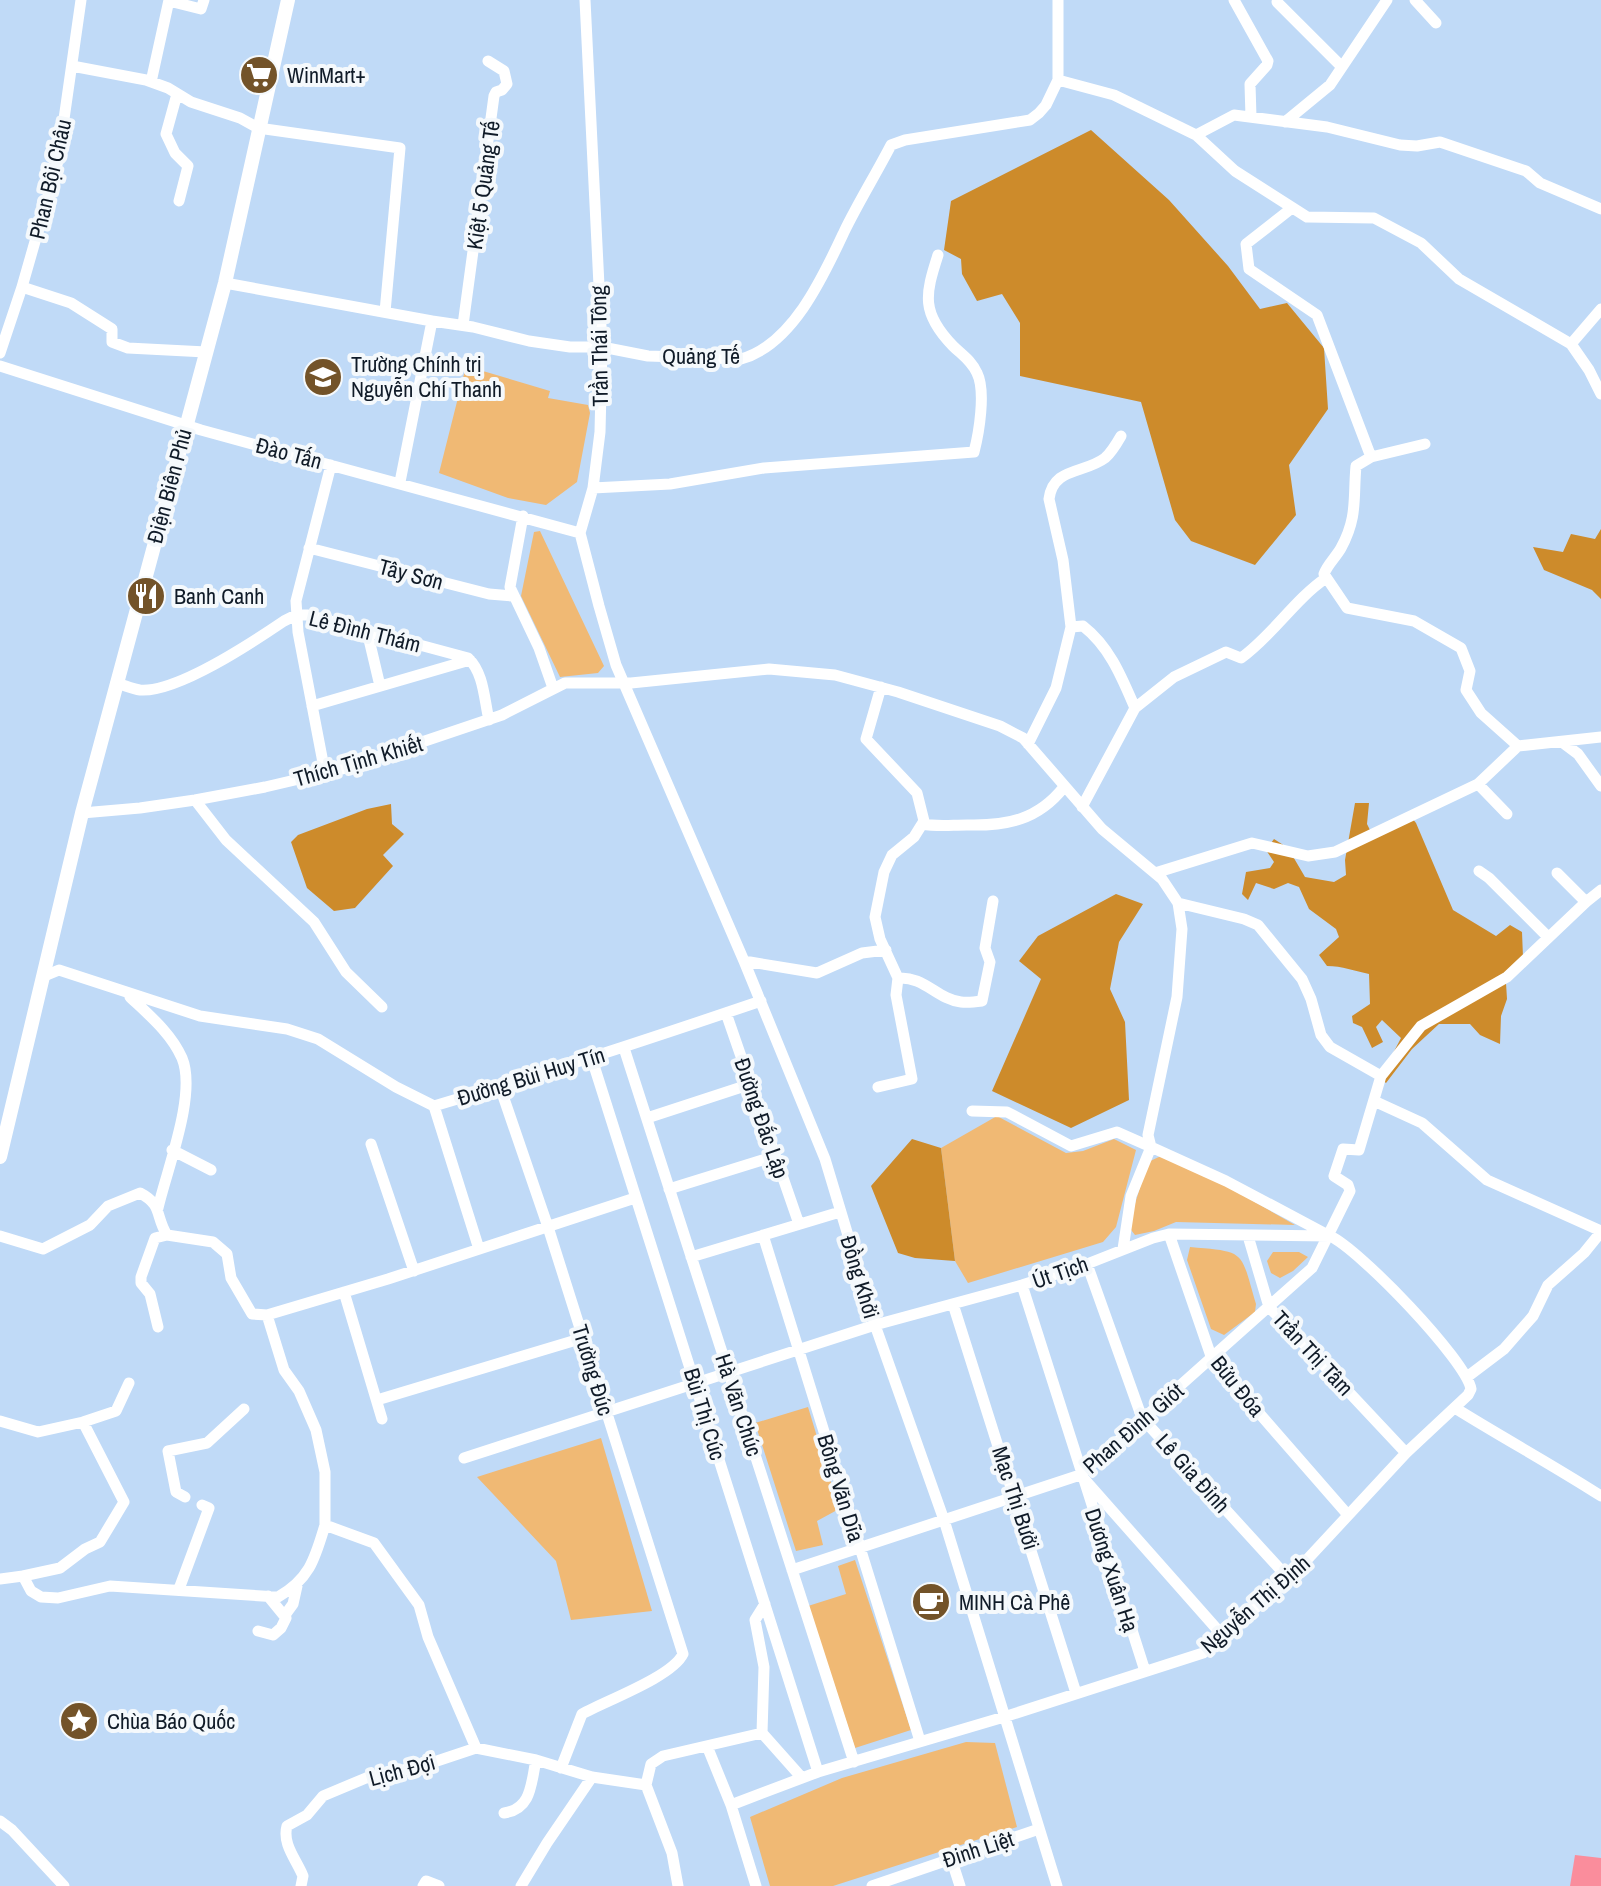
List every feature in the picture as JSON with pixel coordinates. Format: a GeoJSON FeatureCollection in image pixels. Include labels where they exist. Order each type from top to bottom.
{"type":"FeatureCollection","features":[{"type":"Feature","properties":{"kind":"main road","name":"Điện Biên Phủ"},"geometry":{"type":"LineString","coordinates":[[0,1157],[82,813],[225,283],[288,0]]}},
{"type":"Feature","properties":{"kind":"street","name":"Phan Bội Châu"},"geometry":{"type":"LineString","coordinates":[[0,353],[58,161],[81,0]]}},
{"type":"Feature","properties":{"kind":"street"},"geometry":{"type":"LineString","coordinates":[[151,82],[169,0],[201,9],[204,0]]}},
{"type":"Feature","properties":{"kind":"street","name":"Trần Thái Tông"},"geometry":{"type":"LineString","coordinates":[[580,533],[593,488],[600,432],[602,347],[585,0]]}},
{"type":"Feature","properties":{"kind":"street"},"geometry":{"type":"LineString","coordinates":[[1058,0],[1058,80],[1114,95],[1196,135],[1235,171],[1307,217],[1374,218],[1421,243],[1459,279],[1571,344],[1598,380],[1601,394]]}},
{"type":"Feature","properties":{"kind":"street"},"geometry":{"type":"LineString","coordinates":[[1234,0],[1268,61],[1250,84],[1251,117]]}},
{"type":"Feature","properties":{"kind":"street"},"geometry":{"type":"LineString","coordinates":[[1285,122],[1330,85],[1387,0]]}},
{"type":"Feature","properties":{"kind":"street"},"geometry":{"type":"LineString","coordinates":[[1415,0],[1436,23]]}},
{"type":"Feature","properties":{"kind":"street"},"geometry":{"type":"LineString","coordinates":[[1277,2],[1342,67]]}},
{"type":"Feature","properties":{"kind":"street","name":"Kiệt 5 Quảng Tế"},"geometry":{"type":"LineString","coordinates":[[463,325],[494,96],[507,84],[504,71],[488,61]]}},
{"type":"Feature","properties":{"kind":"street"},"geometry":{"type":"LineString","coordinates":[[72,66],[151,82],[191,102],[240,118],[258,128],[400,148],[385,312]]}},
{"type":"Feature","properties":{"kind":"street","name":"Quảng Tế"},"geometry":{"type":"LineString","coordinates":[[225,283],[463,325],[542,343],[602,347],[648,356],[741,359],[756,355],[777,339],[809,299],[891,145],[905,140],[1030,120],[1046,105],[1058,80]]}},
{"type":"Feature","properties":{"kind":"street"},"geometry":{"type":"LineString","coordinates":[[177,94],[166,134],[175,153],[188,166],[179,201]]}},
{"type":"Feature","properties":{"kind":"street"},"geometry":{"type":"LineString","coordinates":[[1196,135],[1234,115],[1327,127],[1400,145],[1440,142],[1526,171],[1540,183],[1601,209]]}},
{"type":"Feature","properties":{"kind":"street"},"geometry":{"type":"LineString","coordinates":[[1292,208],[1246,244],[1249,269],[1317,315],[1371,457]]}},
{"type":"Feature","properties":{"kind":"street"},"geometry":{"type":"LineString","coordinates":[[593,488],[670,484],[764,468],[974,452],[981,417],[979,376],[968,358],[942,333],[931,313],[927,289],[938,255]]}},
{"type":"Feature","properties":{"kind":"street"},"geometry":{"type":"LineString","coordinates":[[22,287],[71,303],[112,329],[112,342],[128,348],[206,352]]}},
{"type":"Feature","properties":{"kind":"street"},"geometry":{"type":"LineString","coordinates":[[1571,344],[1601,309]]}},
{"type":"Feature","properties":{"kind":"street"},"geometry":{"type":"LineString","coordinates":[[400,482],[432,321]]}},
{"type":"Feature","properties":{"kind":"street","name":"Đào Tấn"},"geometry":{"type":"LineString","coordinates":[[0,366],[186,426],[580,533]]}},
{"type":"Feature","properties":{"kind":"street"},"geometry":{"type":"LineString","coordinates":[[1028,744],[1056,688],[1071,627],[1063,560],[1049,499],[1050,489],[1055,480],[1104,458],[1121,436]]}},
{"type":"Feature","properties":{"kind":"street"},"geometry":{"type":"LineString","coordinates":[[1425,444],[1371,457],[1356,466],[1356,504],[1352,523],[1341,547],[1324,571],[1326,578],[1347,608],[1414,621],[1461,648],[1470,671],[1466,690],[1481,713],[1518,746]]}},
{"type":"Feature","properties":{"kind":"street"},"geometry":{"type":"LineString","coordinates":[[325,773],[296,601],[331,465]]}},
{"type":"Feature","properties":{"kind":"street"},"geometry":{"type":"LineString","coordinates":[[523,516],[509,583],[512,596],[539,648],[553,688]]}},
{"type":"Feature","properties":{"kind":"street"},"geometry":{"type":"LineString","coordinates":[[580,533],[616,665],[625,682]]}},
{"type":"Feature","properties":{"kind":"street","name":"Tây Sơn"},"geometry":{"type":"LineString","coordinates":[[309,548],[489,594],[512,596]]}},
{"type":"Feature","properties":{"kind":"street"},"geometry":{"type":"LineString","coordinates":[[1082,807],[1135,708],[1174,677],[1226,652],[1241,658],[1326,578]]}},
{"type":"Feature","properties":{"kind":"street","name":"Lê Đình Thám"},"geometry":{"type":"LineString","coordinates":[[116,683],[141,690],[183,680],[296,615],[308,615],[461,654],[470,660]]}},
{"type":"Feature","properties":{"kind":"street"},"geometry":{"type":"LineString","coordinates":[[1071,627],[1083,626],[1097,638],[1118,669],[1135,708]]}},
{"type":"Feature","properties":{"kind":"street"},"geometry":{"type":"LineString","coordinates":[[367,631],[380,686]]}},
{"type":"Feature","properties":{"kind":"street"},"geometry":{"type":"LineString","coordinates":[[312,706],[470,660],[480,677],[489,720]]}},
{"type":"Feature","properties":{"kind":"street","name":"Thích Tịnh Khiết"},"geometry":{"type":"LineString","coordinates":[[82,813],[195,800],[325,773],[489,720],[565,683],[625,682],[769,669],[835,675],[881,687],[1000,726],[1023,738],[1102,829],[1162,879],[1178,903]]}},
{"type":"Feature","properties":{"kind":"street","name":"Đồng Khởi"},"geometry":{"type":"LineString","coordinates":[[625,682],[825,1159],[875,1325],[944,1520],[1057,1886]]}},
{"type":"Feature","properties":{"kind":"street"},"geometry":{"type":"LineString","coordinates":[[878,1087],[912,1079],[896,995],[898,978],[880,939],[875,917],[884,872],[892,855],[914,837],[924,821],[917,793],[866,739],[881,687]]}},
{"type":"Feature","properties":{"kind":"street"},"geometry":{"type":"LineString","coordinates":[[1155,873],[1252,843],[1308,856],[1329,855],[1478,784],[1518,746],[1601,737]]}},
{"type":"Feature","properties":{"kind":"street"},"geometry":{"type":"LineString","coordinates":[[1561,742],[1578,754],[1601,786]]}},
{"type":"Feature","properties":{"kind":"street"},"geometry":{"type":"LineString","coordinates":[[1478,784],[1507,814]]}},
{"type":"Feature","properties":{"kind":"street"},"geometry":{"type":"LineString","coordinates":[[922,824],[938,827],[1002,825],[1027,817],[1052,802],[1064,787]]}},
{"type":"Feature","properties":{"kind":"street"},"geometry":{"type":"LineString","coordinates":[[195,800],[226,840],[314,922],[346,972],[382,1007]]}},
{"type":"Feature","properties":{"kind":"street"},"geometry":{"type":"LineString","coordinates":[[1479,871],[1548,937]]}},
{"type":"Feature","properties":{"kind":"street"},"geometry":{"type":"LineString","coordinates":[[1557,873],[1586,902]]}},
{"type":"Feature","properties":{"kind":"street"},"geometry":{"type":"LineString","coordinates":[[972,1111],[1007,1112],[1071,1146],[1117,1132],[1226,1181],[1343,1242],[1444,1346],[1467,1377],[1504,1349],[1533,1316],[1548,1285],[1584,1253],[1601,1231],[1487,1180],[1422,1123],[1374,1101],[1381,1076],[1424,1023],[1507,977],[1601,890]]}},
{"type":"Feature","properties":{"kind":"street"},"geometry":{"type":"LineString","coordinates":[[898,978],[910,977],[920,981],[952,1000],[982,1001],[990,962],[985,948],[993,901]]}},
{"type":"Feature","properties":{"kind":"street"},"geometry":{"type":"LineString","coordinates":[[1123,1249],[1131,1196],[1151,1147],[1148,1135],[1180,969],[1182,929],[1178,903],[1258,925],[1302,979],[1321,1035],[1330,1047],[1381,1076]]}},
{"type":"Feature","properties":{"kind":"street"},"geometry":{"type":"LineString","coordinates":[[744,961],[817,973],[862,953],[886,950]]}},
{"type":"Feature","properties":{"kind":"street","name":"Đường Bùi Huy Tín"},"geometry":{"type":"LineString","coordinates":[[42,977],[59,970],[200,1016],[287,1029],[318,1039],[434,1106],[624,1048],[761,1001]]}},
{"type":"Feature","properties":{"kind":"street"},"geometry":{"type":"LineString","coordinates":[[126,993],[165,1031],[181,1056],[188,1079],[183,1112],[158,1208]]}},
{"type":"Feature","properties":{"kind":"street","name":"Đường Đắc Lập"},"geometry":{"type":"LineString","coordinates":[[726,1013],[799,1224]]}},
{"type":"Feature","properties":{"kind":"street","name":"Hà Văn Chúc"},"geometry":{"type":"LineString","coordinates":[[624,1048],[854,1762]]}},
{"type":"Feature","properties":{"kind":"street","name":"Bùi Thị Cúc"},"geometry":{"type":"LineString","coordinates":[[591,1056],[818,1772]]}},
{"type":"Feature","properties":{"kind":"street"},"geometry":{"type":"LineString","coordinates":[[647,1118],[751,1084]]}},
{"type":"Feature","properties":{"kind":"street","name":"Trường Đúc"},"geometry":{"type":"LineString","coordinates":[[500,1087],[548,1227],[683,1654],[679,1661],[645,1683],[580,1716],[561,1768]]}},
{"type":"Feature","properties":{"kind":"street","name":"Phan Đình Giót"},"geometry":{"type":"LineString","coordinates":[[792,1570],[1080,1475],[1312,1268],[1350,1191],[1348,1185],[1334,1176],[1343,1149],[1359,1150],[1374,1101]]}},
{"type":"Feature","properties":{"kind":"street"},"geometry":{"type":"LineString","coordinates":[[434,1106],[479,1249]]}},
{"type":"Feature","properties":{"kind":"street"},"geometry":{"type":"LineString","coordinates":[[371,1144],[414,1271]]}},
{"type":"Feature","properties":{"kind":"street"},"geometry":{"type":"LineString","coordinates":[[172,1150],[211,1170]]}},
{"type":"Feature","properties":{"kind":"street"},"geometry":{"type":"LineString","coordinates":[[669,1189],[775,1156]]}},
{"type":"Feature","properties":{"kind":"street"},"geometry":{"type":"LineString","coordinates":[[0,1236],[43,1249],[90,1225],[108,1206],[140,1193],[150,1198],[158,1208],[167,1235]]}},
{"type":"Feature","properties":{"kind":"street"},"geometry":{"type":"LineString","coordinates":[[158,1327],[150,1294],[141,1283],[155,1238],[167,1235],[213,1242],[227,1254],[231,1278],[252,1314],[267,1315],[414,1271],[635,1198]]}},
{"type":"Feature","properties":{"kind":"street"},"geometry":{"type":"LineString","coordinates":[[691,1257],[840,1212]]}},
{"type":"Feature","properties":{"kind":"street","name":"Út Tịch"},"geometry":{"type":"LineString","coordinates":[[464,1458],[875,1325],[1022,1285],[1169,1234],[1330,1236]]}},
{"type":"Feature","properties":{"kind":"street","name":"Bửu Đóa"},"geometry":{"type":"LineString","coordinates":[[1169,1234],[1212,1359],[1348,1515]]}},
{"type":"Feature","properties":{"kind":"street","name":"Bông Văn Dĩa"},"geometry":{"type":"LineString","coordinates":[[763,1235],[920,1741]]}},
{"type":"Feature","properties":{"kind":"street","name":"Trần Thị Tâm"},"geometry":{"type":"LineString","coordinates":[[1248,1236],[1269,1307],[1406,1453]]}},
{"type":"Feature","properties":{"kind":"street","name":"Lê Gia Đỉnh"},"geometry":{"type":"LineString","coordinates":[[1087,1264],[1142,1418],[1289,1579]]}},
{"type":"Feature","properties":{"kind":"street","name":"Dương Xuân Hạ"},"geometry":{"type":"LineString","coordinates":[[1022,1285],[1080,1475],[1145,1671]]}},
{"type":"Feature","properties":{"kind":"street"},"geometry":{"type":"LineString","coordinates":[[344,1292],[382,1419]]}},
{"type":"Feature","properties":{"kind":"street","name":"Mạc Thị Bưởi"},"geometry":{"type":"LineString","coordinates":[[953,1304],[1076,1693]]}},
{"type":"Feature","properties":{"kind":"street"},"geometry":{"type":"LineString","coordinates":[[258,1631],[273,1635],[281,1628],[293,1604],[297,1586],[315,1556],[325,1525],[325,1472],[316,1430],[299,1391],[284,1370],[267,1315]]}},
{"type":"Feature","properties":{"kind":"street"},"geometry":{"type":"LineString","coordinates":[[377,1400],[583,1338]]}},
{"type":"Feature","properties":{"kind":"street","name":"Nguyễn Thị Định"},"geometry":{"type":"LineString","coordinates":[[731,1805],[818,1772],[1203,1653],[1289,1579],[1406,1453],[1455,1408],[1471,1389],[1467,1377]]}},
{"type":"Feature","properties":{"kind":"street"},"geometry":{"type":"LineString","coordinates":[[0,1421],[38,1432],[83,1422],[116,1411],[129,1383]]}},
{"type":"Feature","properties":{"kind":"street"},"geometry":{"type":"LineString","coordinates":[[1455,1408],[1490,1431],[1555,1465],[1601,1496]]}},
{"type":"Feature","properties":{"kind":"street"},"geometry":{"type":"LineString","coordinates":[[185,1497],[176,1492],[168,1451],[207,1443],[244,1409]]}},
{"type":"Feature","properties":{"kind":"street"},"geometry":{"type":"LineString","coordinates":[[0,1579],[60,1568],[100,1542],[124,1502],[83,1422]]}},
{"type":"Feature","properties":{"kind":"street"},"geometry":{"type":"LineString","coordinates":[[1080,1475],[1223,1636]]}},
{"type":"Feature","properties":{"kind":"street"},"geometry":{"type":"LineString","coordinates":[[179,1589],[209,1508],[202,1505]]}},
{"type":"Feature","properties":{"kind":"street"},"geometry":{"type":"LineString","coordinates":[[325,1525],[374,1543],[419,1605],[428,1637],[476,1748]]}},
{"type":"Feature","properties":{"kind":"street"},"geometry":{"type":"LineString","coordinates":[[23,1576],[31,1591],[41,1597],[58,1598],[110,1586],[278,1597],[297,1586]]}},
{"type":"Feature","properties":{"kind":"street"},"geometry":{"type":"LineString","coordinates":[[268,1596],[285,1615]]}},
{"type":"Feature","properties":{"kind":"street"},"geometry":{"type":"LineString","coordinates":[[765,1604],[755,1620],[764,1667],[762,1733],[802,1778]]}},
{"type":"Feature","properties":{"kind":"street"},"geometry":{"type":"LineString","coordinates":[[678,1886],[672,1853],[646,1785],[651,1764],[663,1756],[762,1733]]}},
{"type":"Feature","properties":{"kind":"street"},"geometry":{"type":"LineString","coordinates":[[707,1746],[731,1805],[756,1886]]}},
{"type":"Feature","properties":{"kind":"street","name":"Lịch Đợi"},"geometry":{"type":"LineString","coordinates":[[301,1886],[303,1876],[284,1836],[287,1826],[307,1815],[323,1796],[366,1778],[422,1766],[476,1748],[536,1760],[592,1777],[646,1785]]}},
{"type":"Feature","properties":{"kind":"street"},"geometry":{"type":"LineString","coordinates":[[504,1813],[518,1810],[524,1804],[536,1760]]}},
{"type":"Feature","properties":{"kind":"street"},"geometry":{"type":"LineString","coordinates":[[521,1886],[592,1777]]}},
{"type":"Feature","properties":{"kind":"street"},"geometry":{"type":"LineString","coordinates":[[0,1821],[64,1886]]}},
{"type":"Feature","properties":{"kind":"street","name":"Đinh Liệt"},"geometry":{"type":"LineString","coordinates":[[872,1886],[1039,1829]]}},
{"type":"Feature","properties":{"kind":"street"},"geometry":{"type":"LineString","coordinates":[[951,1858],[960,1886]]}},
{"type":"Feature","properties":{"kind":"street"},"geometry":{"type":"LineString","coordinates":[[423,1886],[426,1881],[439,1886]]}},
{"type":"Feature","properties":{"kind":"shaded area"},"geometry":{"type":"Polygon","coordinates":[[[1091,130],[1169,200],[1228,266],[1260,309],[1287,303],[1324,348],[1328,409],[1289,465],[1296,515],[1255,565],[1191,541],[1175,520],[1141,402],[1020,376],[1020,323],[1002,294],[977,301],[962,274],[961,259],[944,250],[951,201],[1091,130]]]}},
{"type":"Feature","properties":{"kind":"shaded area"},"geometry":{"type":"Polygon","coordinates":[[[466,366],[550,391],[548,398],[588,405],[590,413],[577,482],[546,505],[508,498],[439,473],[466,366]]]}},
{"type":"Feature","properties":{"kind":"shaded area"},"geometry":{"type":"Polygon","coordinates":[[[1601,529],[1601,599],[1592,590],[1544,570],[1533,547],[1563,552],[1571,534],[1595,539],[1601,529]]]}},
{"type":"Feature","properties":{"kind":"shaded area"},"geometry":{"type":"Polygon","coordinates":[[[540,531],[604,666],[598,673],[560,677],[521,596],[534,532],[540,531]]]}},
{"type":"Feature","properties":{"kind":"shaded area"},"geometry":{"type":"Polygon","coordinates":[[[1355,803],[1369,803],[1367,824],[1372,834],[1408,813],[1416,823],[1453,910],[1496,936],[1510,925],[1522,932],[1523,957],[1506,983],[1507,999],[1501,1016],[1500,1044],[1480,1035],[1470,1024],[1439,1024],[1412,1049],[1386,1083],[1380,1078],[1401,1038],[1382,1020],[1376,1027],[1383,1042],[1372,1048],[1362,1027],[1353,1023],[1352,1016],[1370,1004],[1369,974],[1327,966],[1319,955],[1339,937],[1336,929],[1309,909],[1299,887],[1288,883],[1274,889],[1256,883],[1248,900],[1242,894],[1246,872],[1270,868],[1274,862],[1266,850],[1274,839],[1288,848],[1305,877],[1334,882],[1346,875],[1345,860],[1355,803]]]}},
{"type":"Feature","properties":{"kind":"shaded area"},"geometry":{"type":"Polygon","coordinates":[[[391,804],[392,824],[404,834],[383,855],[393,866],[355,908],[334,911],[307,888],[291,842],[298,835],[367,809],[391,804]]]}},
{"type":"Feature","properties":{"kind":"shaded area"},"geometry":{"type":"Polygon","coordinates":[[[1116,894],[1143,904],[1119,942],[1110,989],[1125,1022],[1129,1100],[1071,1128],[992,1091],[1041,979],[1019,961],[1038,936],[1116,894]]]}},
{"type":"Feature","properties":{"kind":"shaded area"},"geometry":{"type":"Polygon","coordinates":[[[997,1116],[1066,1153],[1083,1151],[1114,1139],[1136,1150],[1116,1227],[1103,1242],[968,1283],[955,1261],[941,1148],[997,1116]]]}},
{"type":"Feature","properties":{"kind":"shaded area"},"geometry":{"type":"Polygon","coordinates":[[[912,1139],[941,1148],[955,1261],[915,1258],[898,1253],[871,1186],[912,1139]]]}},
{"type":"Feature","properties":{"kind":"shaded area"},"geometry":{"type":"Polygon","coordinates":[[[1161,1156],[1227,1186],[1295,1225],[1176,1222],[1135,1235],[1128,1226],[1148,1162],[1161,1156]]]}},
{"type":"Feature","properties":{"kind":"shaded area"},"geometry":{"type":"Polygon","coordinates":[[[1190,1247],[1232,1253],[1247,1273],[1256,1304],[1255,1312],[1224,1335],[1211,1329],[1187,1260],[1190,1247]]]}},
{"type":"Feature","properties":{"kind":"shaded area"},"geometry":{"type":"Polygon","coordinates":[[[1273,1252],[1299,1252],[1308,1257],[1280,1278],[1271,1273],[1267,1261],[1273,1252]]]}},
{"type":"Feature","properties":{"kind":"shaded area"},"geometry":{"type":"Polygon","coordinates":[[[808,1407],[839,1509],[817,1521],[823,1545],[796,1551],[755,1423],[808,1407]]]}},
{"type":"Feature","properties":{"kind":"shaded area"},"geometry":{"type":"Polygon","coordinates":[[[601,1438],[652,1611],[571,1620],[556,1561],[477,1477],[601,1438]]]}},
{"type":"Feature","properties":{"kind":"shaded area"},"geometry":{"type":"Polygon","coordinates":[[[855,1560],[911,1730],[855,1748],[808,1606],[846,1594],[838,1566],[855,1560]]]}},
{"type":"Feature","properties":{"kind":"shaded area"},"geometry":{"type":"Polygon","coordinates":[[[966,1742],[995,1743],[1017,1827],[833,1886],[770,1886],[750,1817],[842,1778],[966,1742]]]}},
{"type":"Feature","properties":{"kind":"shaded area"},"geometry":{"type":"Polygon","coordinates":[[[1575,1855],[1601,1858],[1601,1886],[1570,1886],[1575,1855]]]}},
{"type":"Feature","properties":{"kind":"place","name":"WinMart+"},"geometry":{"type":"Point","coordinates":[259,75]}},
{"type":"Feature","properties":{"kind":"place","name":"Trường Chính trị Nguyễn Chí Thanh"},"geometry":{"type":"Point","coordinates":[323,377]}},
{"type":"Feature","properties":{"kind":"place","name":"Banh Canh"},"geometry":{"type":"Point","coordinates":[146,596]}},
{"type":"Feature","properties":{"kind":"place","name":"MINH Cà Phê"},"geometry":{"type":"Point","coordinates":[931,1602]}},
{"type":"Feature","properties":{"kind":"place","name":"Chùa Báo Quốc"},"geometry":{"type":"Point","coordinates":[79,1721]}}]}
